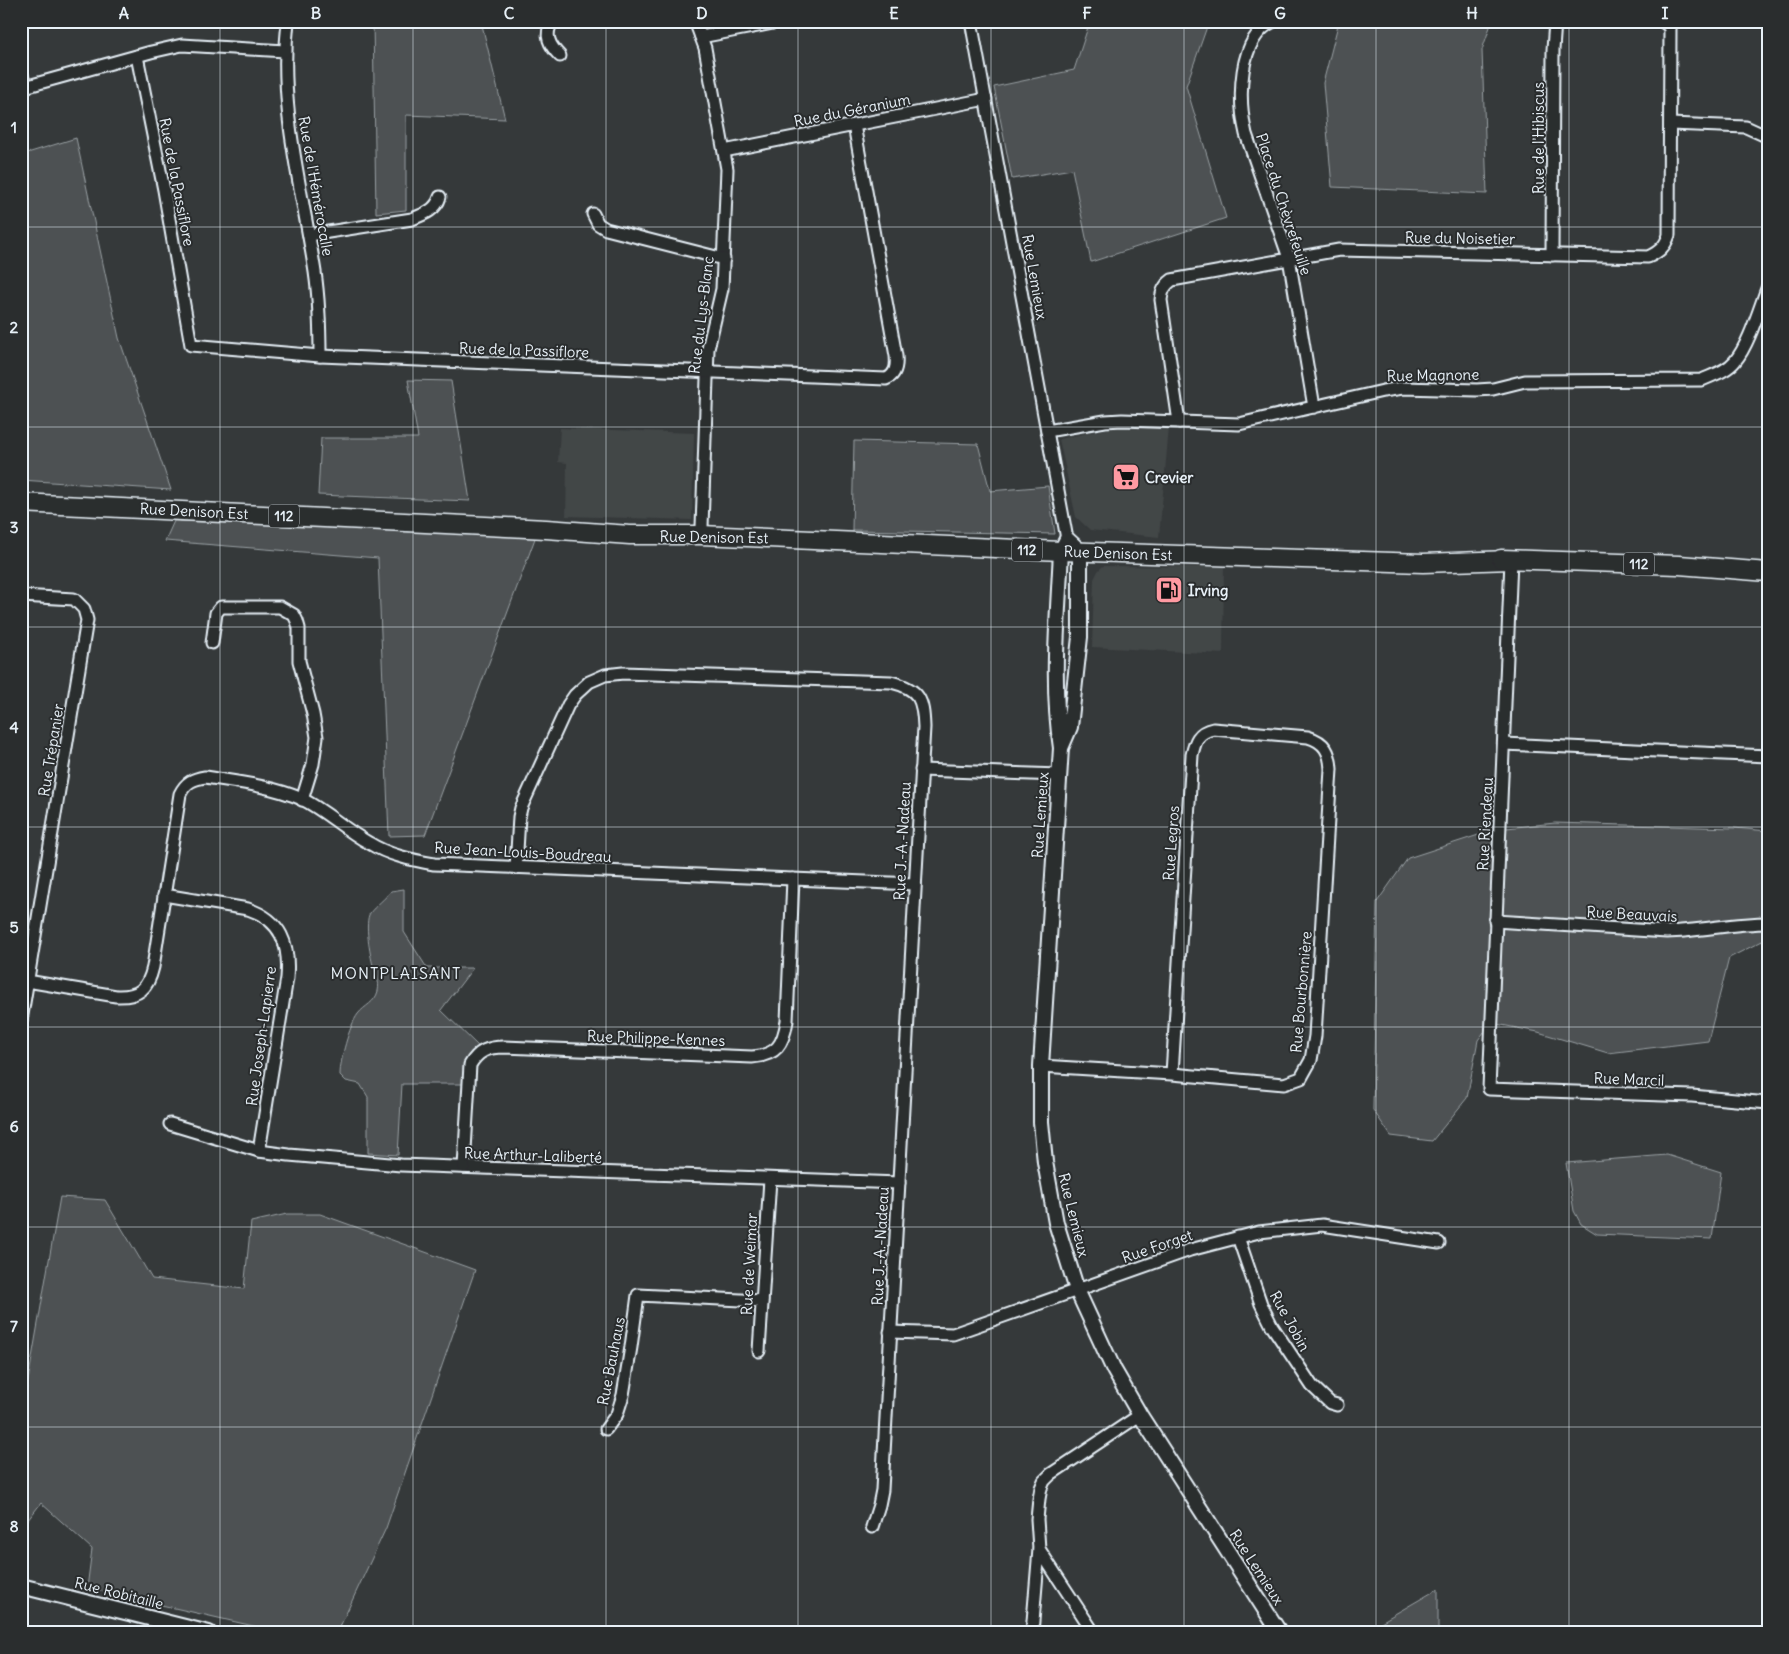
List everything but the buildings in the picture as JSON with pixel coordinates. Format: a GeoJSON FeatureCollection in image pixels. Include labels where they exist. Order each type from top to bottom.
{"type":"FeatureCollection","features":[{"type":"Feature","properties":{"kind":"main road","name":"Rue Denison Est"},"geometry":{"type":"LineString","coordinates":[[21,503],[546,529],[630,535],[711,535],[1069,547],[1425,553],[1511,560],[1680,565],[1768,572]]}},
{"type":"Feature","properties":{"kind":"main road","name":"Rue Denison Est"},"geometry":{"type":"LineString","coordinates":[[546,529],[702,528],[1069,547]]}},
{"type":"Feature","properties":{"kind":"street","name":"Rue de l'Hémérocalle"},"geometry":{"type":"LineString","coordinates":[[288,21],[285,51],[288,118],[319,304],[320,356]]}},
{"type":"Feature","properties":{"kind":"street"},"geometry":{"type":"LineString","coordinates":[[553,21],[548,34],[549,42],[560,56]]}},
{"type":"Feature","properties":{"kind":"street","name":"Rue du Lys-Blanc"},"geometry":{"type":"LineString","coordinates":[[695,21],[705,48],[727,169],[722,289],[709,343],[702,528]]}},
{"type":"Feature","properties":{"kind":"street"},"geometry":{"type":"LineString","coordinates":[[701,38],[783,21]]}},
{"type":"Feature","properties":{"kind":"street","name":"Rue Lemieux"},"geometry":{"type":"LineString","coordinates":[[971,21],[1069,547],[1080,637],[1070,727],[1061,748]]}},
{"type":"Feature","properties":{"kind":"street","name":"Place du Chèvrefeuille"},"geometry":{"type":"LineString","coordinates":[[1274,21],[1258,31],[1250,48],[1242,78],[1241,105],[1246,134],[1289,258],[1314,407]]}},
{"type":"Feature","properties":{"kind":"street","name":"Rue de l'Hibiscus"},"geometry":{"type":"LineString","coordinates":[[1552,255],[1553,50],[1555,21]]}},
{"type":"Feature","properties":{"kind":"street","name":"Rue du Noisetier"},"geometry":{"type":"LineString","coordinates":[[1179,422],[1161,300],[1165,285],[1178,278],[1340,250],[1648,257],[1659,252],[1666,244],[1669,235],[1670,28],[1662,21]]}},
{"type":"Feature","properties":{"kind":"street"},"geometry":{"type":"LineString","coordinates":[[21,71],[23,87],[182,45],[285,51]]}},
{"type":"Feature","properties":{"kind":"street","name":"Rue de la Passiflore"},"geometry":{"type":"LineString","coordinates":[[137,56],[164,190],[191,345],[320,356],[886,379],[892,377],[895,372],[896,356],[854,125]]}},
{"type":"Feature","properties":{"kind":"street","name":"Rue du Géranium"},"geometry":{"type":"LineString","coordinates":[[724,151],[986,99]]}},
{"type":"Feature","properties":{"kind":"street"},"geometry":{"type":"LineString","coordinates":[[1670,124],[1746,127],[1768,137]]}},
{"type":"Feature","properties":{"kind":"street"},"geometry":{"type":"LineString","coordinates":[[309,235],[412,219],[434,208],[440,197]]}},
{"type":"Feature","properties":{"kind":"street"},"geometry":{"type":"LineString","coordinates":[[593,214],[598,224],[615,232],[724,259]]}},
{"type":"Feature","properties":{"kind":"street","name":"Rue Magnone"},"geometry":{"type":"LineString","coordinates":[[1047,431],[1122,420],[1239,424],[1403,388],[1478,390],[1493,389],[1525,382],[1702,380],[1720,372],[1736,361],[1749,337],[1768,286]]}},
{"type":"Feature","properties":{"kind":"street","name":"Rue Lemieux"},"geometry":{"type":"LineString","coordinates":[[1069,547],[1056,669],[1056,716],[1061,748],[1041,1066],[1041,1122],[1044,1162],[1050,1194],[1061,1239],[1077,1290],[1114,1370],[1140,1415],[1280,1633]]}},
{"type":"Feature","properties":{"kind":"street","name":"Rue Riendeau"},"geometry":{"type":"LineString","coordinates":[[1489,1089],[1511,560]]}},
{"type":"Feature","properties":{"kind":"street","name":"Rue Trépanier"},"geometry":{"type":"LineString","coordinates":[[21,596],[74,599],[84,609],[88,620],[25,981],[21,1021]]}},
{"type":"Feature","properties":{"kind":"street"},"geometry":{"type":"LineString","coordinates":[[212,643],[216,613],[221,606],[280,607],[294,615],[299,628],[299,661],[317,737],[302,800]]}},
{"type":"Feature","properties":{"kind":"street","name":"Rue J.-A.-Nadeau"},"geometry":{"type":"LineString","coordinates":[[516,868],[519,818],[525,798],[568,705],[582,687],[589,682],[606,675],[622,673],[891,682],[900,684],[914,692],[920,699],[923,706],[924,728],[881,1499],[872,1527]]}},
{"type":"Feature","properties":{"kind":"street","name":"Rue Legros"},"geometry":{"type":"LineString","coordinates":[[1172,1074],[1194,744],[1201,733],[1213,729],[1308,736],[1318,740]]}},
{"type":"Feature","properties":{"kind":"street","name":"Rue Bourbonnière"},"geometry":{"type":"LineString","coordinates":[[1041,1066],[1172,1074],[1284,1084],[1301,1078],[1311,1060],[1315,1036],[1331,769],[1328,751],[1318,740]]}},
{"type":"Feature","properties":{"kind":"street"},"geometry":{"type":"LineString","coordinates":[[1504,744],[1768,756]]}},
{"type":"Feature","properties":{"kind":"street"},"geometry":{"type":"LineString","coordinates":[[921,770],[1059,775]]}},
{"type":"Feature","properties":{"kind":"street","name":"Rue Jean-Louis-Boudreau"},"geometry":{"type":"LineString","coordinates":[[25,981],[121,996],[135,994],[143,990],[148,983],[153,967],[180,794],[187,783],[205,778],[277,790],[318,808],[368,843],[399,856],[445,865],[915,884]]}},
{"type":"Feature","properties":{"kind":"street","name":"Rue Philippe-Kennes"},"geometry":{"type":"LineString","coordinates":[[464,1167],[470,1065],[485,1049],[504,1046],[752,1057],[763,1056],[777,1048],[782,1041],[787,1022],[793,879]]}},
{"type":"Feature","properties":{"kind":"street","name":"Rue Joseph-Lapierre"},"geometry":{"type":"LineString","coordinates":[[164,895],[248,909],[266,917],[281,933],[288,967],[287,978],[259,1151]]}},
{"type":"Feature","properties":{"kind":"street","name":"Rue Beauvais"},"geometry":{"type":"LineString","coordinates":[[1495,922],[1667,932],[1768,923]]}},
{"type":"Feature","properties":{"kind":"street","name":"Rue Marcil"},"geometry":{"type":"LineString","coordinates":[[1489,1089],[1692,1096],[1768,1103]]}},
{"type":"Feature","properties":{"kind":"street","name":"Rue Arthur-Laliberté"},"geometry":{"type":"LineString","coordinates":[[170,1124],[259,1151],[338,1160],[464,1167],[899,1183]]}},
{"type":"Feature","properties":{"kind":"street","name":"Rue de Weimar"},"geometry":{"type":"LineString","coordinates":[[759,1351],[770,1179]]}},
{"type":"Feature","properties":{"kind":"street","name":"Rue Forget"},"geometry":{"type":"LineString","coordinates":[[890,1332],[953,1334],[1190,1250],[1267,1231],[1322,1225],[1439,1243]]}},
{"type":"Feature","properties":{"kind":"street","name":"Rue Jobin"},"geometry":{"type":"LineString","coordinates":[[1238,1237],[1261,1304],[1272,1326],[1312,1386],[1330,1403],[1337,1406]]}},
{"type":"Feature","properties":{"kind":"street","name":"Rue Bauhaus"},"geometry":{"type":"LineString","coordinates":[[606,1429],[617,1414],[622,1395],[638,1296],[762,1301]]}},
{"type":"Feature","properties":{"kind":"street"},"geometry":{"type":"LineString","coordinates":[[1032,1633],[1039,1549],[1037,1519],[1041,1488],[1044,1481],[1051,1474],[1140,1415]]}},
{"type":"Feature","properties":{"kind":"street"},"geometry":{"type":"LineString","coordinates":[[1039,1549],[1094,1633]]}},
{"type":"Feature","properties":{"kind":"street","name":"Rue Robitaille"},"geometry":{"type":"LineString","coordinates":[[21,1586],[209,1633]]}},
{"type":"Feature","properties":{"kind":"shaded area"},"geometry":{"type":"Polygon","coordinates":[[[373,21],[481,21],[505,119],[406,115],[406,210],[376,213],[373,21]]]}},
{"type":"Feature","properties":{"kind":"shaded area"},"geometry":{"type":"Polygon","coordinates":[[[1090,21],[1209,21],[1186,86],[1226,218],[1091,262],[1072,169],[1012,179],[994,87],[1074,70],[1090,21]]]}},
{"type":"Feature","properties":{"kind":"shaded area"},"geometry":{"type":"Polygon","coordinates":[[[1339,21],[1492,21],[1482,50],[1487,194],[1332,187],[1323,83],[1339,21]]]}},
{"type":"Feature","properties":{"kind":"shaded area"},"geometry":{"type":"Polygon","coordinates":[[[76,138],[119,338],[171,490],[21,480],[21,155],[76,138]]]}},
{"type":"Feature","properties":{"kind":"shaded area"},"geometry":{"type":"Polygon","coordinates":[[[408,380],[451,381],[470,501],[318,495],[321,438],[418,438],[408,380]]]}},
{"type":"Feature","properties":{"kind":"shaded area"},"geometry":{"type":"Polygon","coordinates":[[[560,428],[694,433],[692,520],[566,516],[567,463],[558,462],[560,428]]]}},
{"type":"Feature","properties":{"kind":"shaded area"},"geometry":{"type":"Polygon","coordinates":[[[1111,428],[1169,428],[1159,537],[1090,530],[1076,517],[1059,439],[1111,428]]]}},
{"type":"Feature","properties":{"kind":"shaded area"},"geometry":{"type":"Polygon","coordinates":[[[854,441],[978,444],[990,491],[1048,486],[1055,534],[852,530],[854,441]]]}},
{"type":"Feature","properties":{"kind":"shaded area"},"geometry":{"type":"Polygon","coordinates":[[[174,521],[630,535],[537,533],[425,835],[389,836],[378,558],[165,541],[174,521]]]}},
{"type":"Feature","properties":{"kind":"shaded area"},"geometry":{"type":"Polygon","coordinates":[[[1103,566],[1224,567],[1223,654],[1092,647],[1094,579],[1103,566]]]}},
{"type":"Feature","properties":{"kind":"shaded area"},"geometry":{"type":"Polygon","coordinates":[[[1555,823],[1734,828],[1768,831],[1768,938],[1729,958],[1708,1041],[1608,1053],[1538,1032],[1491,1023],[1478,1040],[1467,1098],[1432,1141],[1391,1136],[1373,1110],[1377,902],[1408,858],[1497,829],[1555,823]]]}},
{"type":"Feature","properties":{"kind":"shaded area"},"geometry":{"type":"Polygon","coordinates":[[[404,889],[404,932],[427,968],[473,968],[441,1010],[478,1046],[467,1064],[463,1084],[402,1084],[398,1155],[368,1153],[368,1097],[360,1084],[346,1081],[340,1075],[340,1069],[351,1026],[358,1014],[375,998],[378,991],[378,981],[369,947],[368,917],[391,891],[404,889]]]}},
{"type":"Feature","properties":{"kind":"shaded area"},"geometry":{"type":"Polygon","coordinates":[[[1667,1155],[1721,1172],[1712,1239],[1597,1234],[1581,1224],[1574,1211],[1566,1163],[1667,1155]]]}},
{"type":"Feature","properties":{"kind":"shaded area"},"geometry":{"type":"Polygon","coordinates":[[[60,1197],[105,1200],[152,1279],[244,1289],[251,1222],[287,1214],[320,1214],[475,1270],[386,1528],[337,1633],[284,1633],[87,1588],[92,1549],[41,1503],[21,1529],[21,1421],[60,1197]]]}},
{"type":"Feature","properties":{"kind":"shaded area"},"geometry":{"type":"Polygon","coordinates":[[[1438,1589],[1438,1633],[1362,1633],[1438,1589]]]}},
{"type":"Feature","properties":{"kind":"place","name":"Crevier"},"geometry":{"type":"Point","coordinates":[1126,477]}},
{"type":"Feature","properties":{"kind":"place","name":"Irving"},"geometry":{"type":"Point","coordinates":[1169,590]}},
{"type":"Feature","properties":{"kind":"district","name":"MONTPLAISANT"},"geometry":{"type":"Point","coordinates":[396,973]}}]}
